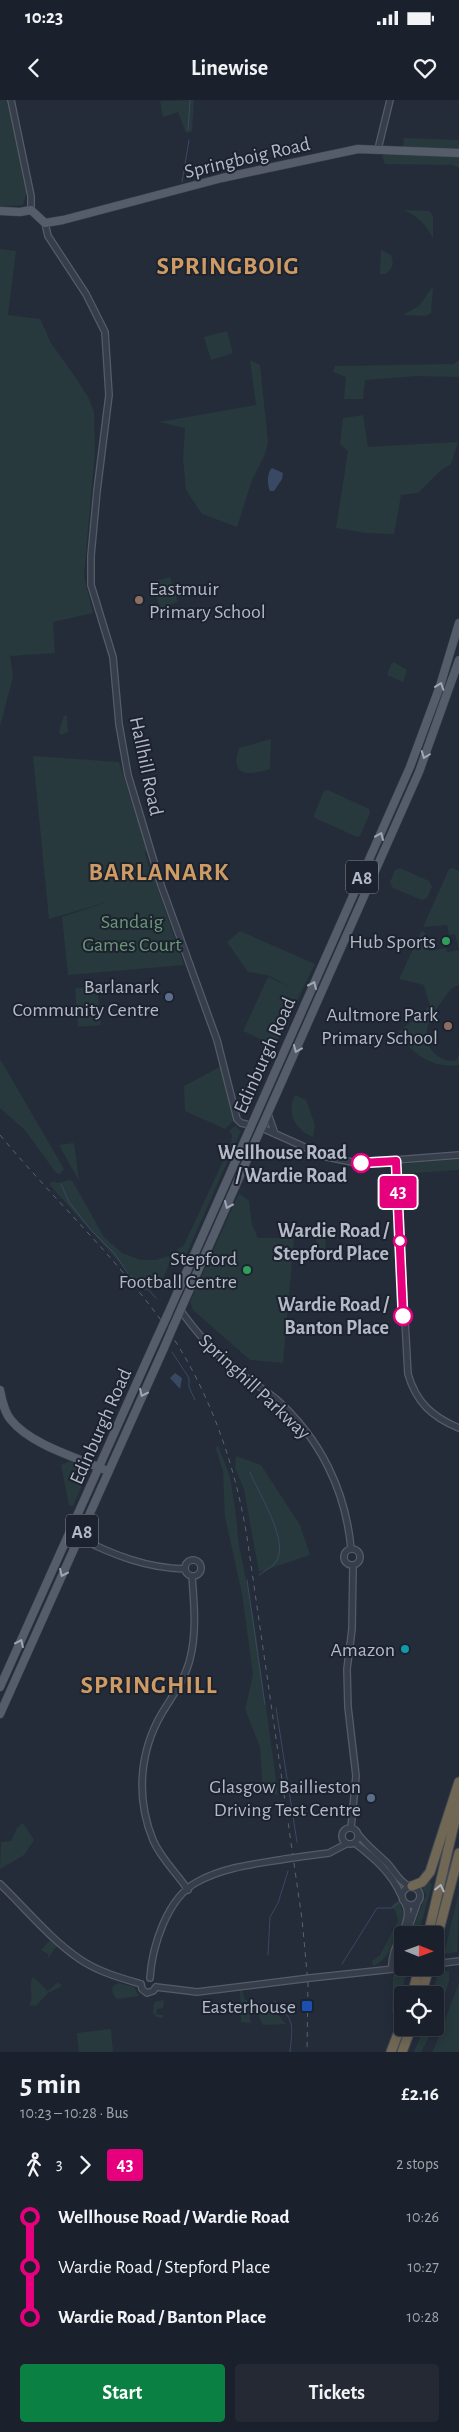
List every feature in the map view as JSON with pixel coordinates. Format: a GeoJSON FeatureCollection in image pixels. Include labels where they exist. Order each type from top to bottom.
{"type":"FeatureCollection","features":[{"type":"Feature","properties":{"kind":"highway"},"geometry":{"type":"LineString","coordinates":[[411,1886],[422,1882],[430,1872],[459,1782]]}},
{"type":"Feature","properties":{"kind":"highway"},"geometry":{"type":"LineString","coordinates":[[430,1926],[459,1803]]}},
{"type":"Feature","properties":{"kind":"highway"},"geometry":{"type":"LineString","coordinates":[[440,1926],[459,1852]]}},
{"type":"Feature","properties":{"kind":"highway"},"geometry":{"type":"LineString","coordinates":[[392,2052],[398,2036]]}},
{"type":"Feature","properties":{"kind":"highway"},"geometry":{"type":"LineString","coordinates":[[402,2052],[408,2036]]}},
{"type":"Feature","properties":{"kind":"main road","name":"Springboig Road"},"geometry":{"type":"LineString","coordinates":[[45,223],[63,220],[230,176],[358,149],[459,153]]}},
{"type":"Feature","properties":{"kind":"main road"},"geometry":{"type":"LineString","coordinates":[[0,211],[20,212],[31,210],[45,223]]}},
{"type":"Feature","properties":{"kind":"main road","name":"Edinburgh Road"},"geometry":{"type":"LineString","coordinates":[[0,1687],[172,1306],[250,1125],[410,767],[440,686],[459,623]]}},
{"type":"Feature","properties":{"kind":"main road","name":"Edinburgh Road"},"geometry":{"type":"LineString","coordinates":[[0,1714],[107,1471],[181,1311],[419,772],[459,660]]}},
{"type":"Feature","properties":{"kind":"main road"},"geometry":{"type":"LineString","coordinates":[[250,1125],[262,1128]]}},
{"type":"Feature","properties":{"kind":"main road"},"geometry":{"type":"LineString","coordinates":[[226,1182],[236,1186]]}},
{"type":"Feature","properties":{"kind":"main road"},"geometry":{"type":"LineString","coordinates":[[172,1306],[181,1311]]}},
{"type":"Feature","properties":{"kind":"main road"},"geometry":{"type":"LineString","coordinates":[[0,1390],[9,1418],[20,1429],[48,1445],[107,1471]]}},
{"type":"Feature","properties":{"kind":"main road","name":"A8"},"geometry":{"type":"LineString","coordinates":[[70,1534],[79,1538]]}},
{"type":"Feature","properties":{"kind":"main road"},"geometry":{"type":"LineString","coordinates":[[0,1692],[8,1695]]}},
{"type":"Feature","properties":{"kind":"street"},"geometry":{"type":"LineString","coordinates":[[11,100],[31,196],[31,210]]}},
{"type":"Feature","properties":{"kind":"street"},"geometry":{"type":"LineString","coordinates":[[378,149],[390,100]]}},
{"type":"Feature","properties":{"kind":"street","name":"Hallhill Road"},"geometry":{"type":"LineString","coordinates":[[45,223],[48,236],[86,294],[105,332],[109,395],[96,491],[91,556],[91,585],[113,657],[125,762],[161,885],[217,1040],[237,1119],[241,1123],[250,1125]]}},
{"type":"Feature","properties":{"kind":"street"},"geometry":{"type":"LineString","coordinates":[[268,1114],[275,1134]]}},
{"type":"Feature","properties":{"kind":"street"},"geometry":{"type":"LineString","coordinates":[[262,1128],[328,1157],[357,1163],[459,1155]]}},
{"type":"Feature","properties":{"kind":"street"},"geometry":{"type":"LineString","coordinates":[[396,1161],[408,1374],[417,1397],[428,1411],[441,1420],[459,1428]]}},
{"type":"Feature","properties":{"kind":"street","name":"Springhill Parkway"},"geometry":{"type":"LineString","coordinates":[[181,1311],[226,1362],[275,1399],[295,1417],[315,1442],[344,1504],[351,1549]]}},
{"type":"Feature","properties":{"kind":"street"},"geometry":{"type":"LineString","coordinates":[[79,1538],[134,1562],[159,1568],[185,1569]]}},
{"type":"Feature","properties":{"kind":"street"},"geometry":{"type":"LineString","coordinates":[[351,1549],[359,1552],[361,1557],[359,1562],[353,1566],[346,1562],[344,1557],[345,1553],[351,1549]]}},
{"type":"Feature","properties":{"kind":"street"},"geometry":{"type":"LineString","coordinates":[[185,1569],[190,1561],[197,1562],[200,1570],[192,1576]]}},
{"type":"Feature","properties":{"kind":"street"},"geometry":{"type":"LineString","coordinates":[[351,1828],[356,1776],[348,1707],[347,1669],[352,1629],[353,1566]]}},
{"type":"Feature","properties":{"kind":"street"},"geometry":{"type":"LineString","coordinates":[[185,1569],[192,1576]]}},
{"type":"Feature","properties":{"kind":"street"},"geometry":{"type":"LineString","coordinates":[[188,1890],[166,1862],[152,1836],[142,1803],[142,1771],[151,1734],[180,1686],[190,1659],[194,1629],[192,1576]]}},
{"type":"Feature","properties":{"kind":"street"},"geometry":{"type":"LineString","coordinates":[[351,1828],[366,1845],[388,1864],[400,1880],[420,1892],[409,1926]]}},
{"type":"Feature","properties":{"kind":"street"},"geometry":{"type":"LineString","coordinates":[[346,1844],[341,1835],[344,1830],[351,1828]]}},
{"type":"Feature","properties":{"kind":"street"},"geometry":{"type":"LineString","coordinates":[[355,1843],[358,1834]]}},
{"type":"Feature","properties":{"kind":"street"},"geometry":{"type":"LineString","coordinates":[[150,1978],[158,1931],[174,1906],[196,1883],[233,1868],[329,1853],[346,1844],[355,1843],[388,1872],[405,1903],[408,1915],[390,1958],[392,1969]]}},
{"type":"Feature","properties":{"kind":"street"},"geometry":{"type":"LineString","coordinates":[[0,1884],[61,1944],[82,1961],[113,1976],[141,1984]]}},
{"type":"Feature","properties":{"kind":"street"},"geometry":{"type":"LineString","coordinates":[[401,1895],[404,1889],[411,1886]]}},
{"type":"Feature","properties":{"kind":"street"},"geometry":{"type":"LineString","coordinates":[[405,1903],[411,1905],[418,1901]]}},
{"type":"Feature","properties":{"kind":"street"},"geometry":{"type":"LineString","coordinates":[[444,1963],[459,1961]]}},
{"type":"Feature","properties":{"kind":"street"},"geometry":{"type":"LineString","coordinates":[[392,1969],[394,1964]]}},
{"type":"Feature","properties":{"kind":"street"},"geometry":{"type":"LineString","coordinates":[[156,1987],[198,1992],[392,1969]]}},
{"type":"Feature","properties":{"kind":"street"},"geometry":{"type":"LineString","coordinates":[[141,1984],[145,1979],[150,1978]]}},
{"type":"Feature","properties":{"kind":"street"},"geometry":{"type":"LineString","coordinates":[[150,1978],[154,1980],[156,1987]]}},
{"type":"Feature","properties":{"kind":"street"},"geometry":{"type":"LineString","coordinates":[[141,1984],[147,1993],[153,1991],[156,1987]]}},
{"type":"Feature","properties":{"kind":"green space"},"geometry":{"type":"Polygon","coordinates":[[[0,100],[8,100],[27,192],[23,205],[0,207],[0,100]]]}},
{"type":"Feature","properties":{"kind":"green space"},"geometry":{"type":"Polygon","coordinates":[[[194,100],[192,131],[186,133],[178,112],[163,117],[160,101],[194,100]]]}},
{"type":"Feature","properties":{"kind":"green space"},"geometry":{"type":"Polygon","coordinates":[[[404,138],[459,140],[459,150],[403,147],[404,138]]]}},
{"type":"Feature","properties":{"kind":"green space"},"geometry":{"type":"Polygon","coordinates":[[[385,153],[459,157],[459,168],[453,165],[385,164],[382,156],[385,153]]]}},
{"type":"Feature","properties":{"kind":"green space"},"geometry":{"type":"Polygon","coordinates":[[[404,210],[429,211],[433,216],[433,239],[422,222],[404,210]]]}},
{"type":"Feature","properties":{"kind":"green space"},"geometry":{"type":"Polygon","coordinates":[[[0,249],[16,251],[8,315],[40,319],[51,343],[88,397],[94,412],[95,451],[84,576],[93,613],[53,622],[55,653],[10,656],[13,677],[0,726],[0,249]]]}},
{"type":"Feature","properties":{"kind":"green space"},"geometry":{"type":"Polygon","coordinates":[[[381,250],[391,255],[392,258],[392,266],[386,274],[380,274],[381,250]]]}},
{"type":"Feature","properties":{"kind":"green space"},"geometry":{"type":"Polygon","coordinates":[[[433,286],[431,313],[426,316],[403,315],[419,306],[433,286]]]}},
{"type":"Feature","properties":{"kind":"green space"},"geometry":{"type":"Polygon","coordinates":[[[227,331],[233,353],[211,360],[204,337],[227,331]]]}},
{"type":"Feature","properties":{"kind":"green space"},"geometry":{"type":"Polygon","coordinates":[[[250,360],[260,365],[268,442],[265,454],[252,480],[237,527],[202,514],[186,490],[183,459],[185,428],[159,422],[256,405],[250,360]]]}},
{"type":"Feature","properties":{"kind":"green space"},"geometry":{"type":"Polygon","coordinates":[[[459,360],[459,377],[416,376],[365,380],[363,399],[344,399],[346,377],[333,372],[335,366],[453,364],[459,360]]]}},
{"type":"Feature","properties":{"kind":"green space"},"geometry":{"type":"Polygon","coordinates":[[[363,415],[368,447],[458,442],[451,464],[440,471],[418,493],[401,495],[394,534],[366,533],[336,528],[348,451],[340,444],[343,418],[363,415]]]}},
{"type":"Feature","properties":{"kind":"green space"},"geometry":{"type":"Polygon","coordinates":[[[170,577],[178,602],[160,608],[152,582],[170,577]]]}},
{"type":"Feature","properties":{"kind":"green space"},"geometry":{"type":"Polygon","coordinates":[[[394,662],[407,670],[403,682],[387,675],[391,664],[394,662]]]}},
{"type":"Feature","properties":{"kind":"green space"},"geometry":{"type":"Polygon","coordinates":[[[64,715],[67,716],[68,732],[61,735],[59,732],[64,715]]]}},
{"type":"Feature","properties":{"kind":"green space"},"geometry":{"type":"Polygon","coordinates":[[[271,739],[270,769],[249,773],[239,769],[237,758],[239,748],[271,739]]]}},
{"type":"Feature","properties":{"kind":"green space","name":"Sandaig Games Court"},"geometry":{"type":"Polygon","coordinates":[[[33,756],[119,762],[147,850],[145,853],[149,867],[153,868],[157,887],[184,965],[68,975],[62,917],[110,901],[49,919],[33,756]]]}},
{"type":"Feature","properties":{"kind":"green space"},"geometry":{"type":"Polygon","coordinates":[[[328,790],[369,809],[370,813],[360,836],[357,837],[315,818],[314,815],[324,791],[328,790]]]}},
{"type":"Feature","properties":{"kind":"green space"},"geometry":{"type":"Polygon","coordinates":[[[400,868],[429,881],[432,887],[427,898],[422,900],[393,888],[390,882],[395,870],[400,868]]]}},
{"type":"Feature","properties":{"kind":"green space"},"geometry":{"type":"Polygon","coordinates":[[[453,868],[459,871],[459,950],[455,934],[449,935],[447,925],[423,927],[449,869],[453,868]]]}},
{"type":"Feature","properties":{"kind":"green space"},"geometry":{"type":"Polygon","coordinates":[[[422,930],[425,933],[429,951],[446,948],[447,952],[459,950],[459,985],[447,993],[432,1015],[428,1025],[427,1040],[434,1053],[440,1058],[456,1061],[459,1054],[459,1065],[440,1065],[416,1053],[399,1032],[430,1006],[424,985],[399,979],[422,930]]]}},
{"type":"Feature","properties":{"kind":"green space"},"geometry":{"type":"Polygon","coordinates":[[[240,931],[315,964],[275,1046],[243,1031],[268,977],[293,988],[267,975],[248,972],[227,942],[240,931]]]}},
{"type":"Feature","properties":{"kind":"green space"},"geometry":{"type":"Polygon","coordinates":[[[97,986],[101,1025],[78,1027],[75,988],[97,986]]]}},
{"type":"Feature","properties":{"kind":"green space"},"geometry":{"type":"Polygon","coordinates":[[[0,1059],[64,1169],[60,1174],[56,1173],[25,1130],[0,1108],[0,1059]]]}},
{"type":"Feature","properties":{"kind":"green space"},"geometry":{"type":"Polygon","coordinates":[[[220,1067],[234,1120],[225,1129],[185,1111],[184,1086],[220,1067]]]}},
{"type":"Feature","properties":{"kind":"green space"},"geometry":{"type":"Polygon","coordinates":[[[295,1095],[306,1100],[315,1125],[313,1137],[301,1130],[294,1120],[291,1108],[295,1095]]]}},
{"type":"Feature","properties":{"kind":"green space"},"geometry":{"type":"Polygon","coordinates":[[[235,1126],[241,1131],[182,1264],[171,1259],[160,1287],[145,1291],[49,1184],[54,1181],[57,1183],[70,1180],[73,1182],[104,1237],[122,1253],[141,1260],[155,1260],[169,1256],[184,1245],[231,1144],[232,1135],[229,1131],[235,1126]]]}},
{"type":"Feature","properties":{"kind":"green space"},"geometry":{"type":"Polygon","coordinates":[[[74,1143],[79,1181],[59,1145],[74,1143]]]}},
{"type":"Feature","properties":{"kind":"green space"},"geometry":{"type":"Polygon","coordinates":[[[459,1159],[459,1170],[412,1173],[401,1177],[403,1164],[459,1159]]]}},
{"type":"Feature","properties":{"kind":"green space","name":"Stepford Football Centre"},"geometry":{"type":"Polygon","coordinates":[[[239,1193],[249,1201],[252,1225],[258,1238],[294,1238],[283,1363],[250,1360],[193,1310],[190,1302],[239,1193]]]}},
{"type":"Feature","properties":{"kind":"green space"},"geometry":{"type":"Polygon","coordinates":[[[325,1230],[326,1253],[317,1253],[316,1231],[325,1230]]]}},
{"type":"Feature","properties":{"kind":"green space"},"geometry":{"type":"Polygon","coordinates":[[[218,1445],[230,1477],[239,1545],[254,1620],[278,1795],[263,1793],[260,1747],[245,1709],[253,1675],[242,1593],[225,1517],[223,1471],[216,1449],[218,1445]]]}},
{"type":"Feature","properties":{"kind":"green space"},"geometry":{"type":"Polygon","coordinates":[[[236,1456],[261,1465],[300,1525],[310,1555],[259,1572],[244,1489],[235,1468],[236,1456]]]}},
{"type":"Feature","properties":{"kind":"green space"},"geometry":{"type":"Polygon","coordinates":[[[70,1461],[86,1468],[87,1475],[73,1506],[69,1505],[61,1465],[70,1461]]]}},
{"type":"Feature","properties":{"kind":"green space"},"geometry":{"type":"Polygon","coordinates":[[[23,1823],[34,1840],[24,1855],[0,1869],[1,1842],[11,1841],[17,1828],[23,1823]]]}},
{"type":"Feature","properties":{"kind":"green space"},"geometry":{"type":"Polygon","coordinates":[[[430,1881],[432,1885],[421,1926],[414,1926],[426,1895],[422,1887],[430,1881]]]}},
{"type":"Feature","properties":{"kind":"green space"},"geometry":{"type":"Polygon","coordinates":[[[459,1892],[457,1952],[444,1954],[459,1892]]]}},
{"type":"Feature","properties":{"kind":"green space"},"geometry":{"type":"Polygon","coordinates":[[[399,1900],[403,1917],[402,1926],[395,1926],[398,1921],[396,1912],[391,1906],[399,1900]]]}},
{"type":"Feature","properties":{"kind":"green space"},"geometry":{"type":"Polygon","coordinates":[[[394,1929],[393,1947],[383,1959],[373,1966],[372,1961],[380,1955],[394,1929]]]}},
{"type":"Feature","properties":{"kind":"green space"},"geometry":{"type":"Polygon","coordinates":[[[50,1940],[57,1946],[48,1958],[48,1954],[41,1950],[50,1940]]]}},
{"type":"Feature","properties":{"kind":"green space"},"geometry":{"type":"Polygon","coordinates":[[[444,1971],[449,1971],[449,1981],[444,1997],[444,1986],[434,1986],[437,1976],[444,1976],[444,1971]]]}},
{"type":"Feature","properties":{"kind":"green space"},"geometry":{"type":"Polygon","coordinates":[[[393,1975],[406,1976],[403,1986],[394,1986],[394,2015],[392,2013],[393,1975]]]}},
{"type":"Feature","properties":{"kind":"green space"},"geometry":{"type":"Polygon","coordinates":[[[33,1977],[48,1991],[58,1982],[62,1986],[48,1993],[36,2006],[29,2005],[31,2002],[31,1981],[33,1977]]]}},
{"type":"Feature","properties":{"kind":"green space"},"geometry":{"type":"Polygon","coordinates":[[[119,1983],[134,1987],[139,1996],[116,1999],[112,1991],[113,1986],[119,1983]]]}},
{"type":"Feature","properties":{"kind":"green space"},"geometry":{"type":"Polygon","coordinates":[[[459,1983],[459,2052],[432,2052],[439,2036],[444,2036],[444,2023],[459,1983]]]}},
{"type":"Feature","properties":{"kind":"green space"},"geometry":{"type":"Polygon","coordinates":[[[242,1990],[245,2000],[247,2000],[251,2023],[241,2022],[240,1991],[242,1990]]]}},
{"type":"Feature","properties":{"kind":"green space"},"geometry":{"type":"Polygon","coordinates":[[[164,2000],[163,2008],[157,2009],[156,2014],[163,2015],[163,2018],[157,2017],[153,2013],[154,2002],[164,2000]]]}},
{"type":"Feature","properties":{"kind":"green space"},"geometry":{"type":"Polygon","coordinates":[[[266,2002],[286,2024],[263,2025],[258,2014],[254,2011],[266,2002]]]}},
{"type":"Feature","properties":{"kind":"green space"},"geometry":{"type":"Polygon","coordinates":[[[111,2029],[113,2052],[79,2052],[77,2033],[111,2029]]]}},
{"type":"Feature","properties":{"kind":"green space"},"geometry":{"type":"Polygon","coordinates":[[[421,2036],[430,2036],[421,2052],[414,2052],[421,2036]]]}},
{"type":"Feature","properties":{"kind":"water"},"geometry":{"type":"Polygon","coordinates":[[[272,468],[283,473],[282,479],[274,491],[270,491],[268,479],[272,468]]]}},
{"type":"Feature","properties":{"kind":"water"},"geometry":{"type":"Polygon","coordinates":[[[175,1373],[182,1378],[180,1389],[170,1378],[175,1373]]]}},
{"type":"Feature","properties":{"kind":"waterway"},"geometry":{"type":"LineString","coordinates":[[188,130],[190,100]]}},
{"type":"Feature","properties":{"kind":"waterway"},"geometry":{"type":"LineString","coordinates":[[182,182],[189,140]]}},
{"type":"Feature","properties":{"kind":"waterway"},"geometry":{"type":"LineString","coordinates":[[61,1184],[69,1202],[90,1229],[114,1253],[129,1275],[143,1284],[156,1298]]}},
{"type":"Feature","properties":{"kind":"waterway"},"geometry":{"type":"LineString","coordinates":[[172,1352],[189,1378],[189,1387],[195,1400]]}},
{"type":"Feature","properties":{"kind":"waterway"},"geometry":{"type":"LineString","coordinates":[[250,1472],[272,1518],[279,1543],[279,1554],[275,1563],[259,1575]]}},
{"type":"Feature","properties":{"kind":"waterway"},"geometry":{"type":"LineString","coordinates":[[247,1580],[265,1705]]}},
{"type":"Feature","properties":{"kind":"waterway"},"geometry":{"type":"LineString","coordinates":[[276,1708],[297,1842]]}},
{"type":"Feature","properties":{"kind":"waterway"},"geometry":{"type":"LineString","coordinates":[[268,1955],[270,1917],[278,1903],[288,1871]]}},
{"type":"Feature","properties":{"kind":"waterway"},"geometry":{"type":"LineString","coordinates":[[342,1964],[377,1908],[392,1908],[398,1903]]}},
{"type":"Feature","properties":{"kind":"waterway"},"geometry":{"type":"LineString","coordinates":[[275,2001],[279,2010],[285,2013],[291,2022],[290,2052]]}},
{"type":"Feature","properties":{"kind":"railway"},"geometry":{"type":"LineString","coordinates":[[0,1135],[108,1255],[149,1304],[183,1354],[219,1429],[228,1456],[247,1537],[302,1919],[308,1983],[307,2052]]}},
{"type":"Feature","properties":{"kind":"bus line","name":"43"},"geometry":{"type":"LineString","coordinates":[[361,1163],[396,1161],[403,1316]]}},
{"type":"Feature","properties":{"kind":"place","name":"Eastmuir Primary School"},"geometry":{"type":"Point","coordinates":[139,600]}},
{"type":"Feature","properties":{"kind":"place","name":"Hub Sports"},"geometry":{"type":"Point","coordinates":[446,941]}},
{"type":"Feature","properties":{"kind":"place","name":"Barlanark Community Centre"},"geometry":{"type":"Point","coordinates":[169,997]}},
{"type":"Feature","properties":{"kind":"place","name":"Aultmore Park Primary School"},"geometry":{"type":"Point","coordinates":[448,1026]}},
{"type":"Feature","properties":{"kind":"place","name":"Wellhouse Road / Wardie Road"},"geometry":{"type":"Point","coordinates":[361,1163]}},
{"type":"Feature","properties":{"kind":"place","name":"Wardie Road / Stepford Place"},"geometry":{"type":"Point","coordinates":[400,1241]}},
{"type":"Feature","properties":{"kind":"place","name":"Stepford Football Centre"},"geometry":{"type":"Point","coordinates":[247,1270]}},
{"type":"Feature","properties":{"kind":"place","name":"Wardie Road / Banton Place"},"geometry":{"type":"Point","coordinates":[403,1316]}},
{"type":"Feature","properties":{"kind":"place","name":"Amazon"},"geometry":{"type":"Point","coordinates":[405,1649]}},
{"type":"Feature","properties":{"kind":"place","name":"Glasgow Baillieston Driving Test Centre"},"geometry":{"type":"Point","coordinates":[371,1798]}},
{"type":"Feature","properties":{"kind":"place","name":"Easterhouse"},"geometry":{"type":"Point","coordinates":[307,2006]}},
{"type":"Feature","properties":{"kind":"district","name":"SPRINGBOIG"},"geometry":{"type":"Point","coordinates":[228,265]}},
{"type":"Feature","properties":{"kind":"district","name":"BARLANARK"},"geometry":{"type":"Point","coordinates":[159,871]}},
{"type":"Feature","properties":{"kind":"district","name":"SPRINGHILL"},"geometry":{"type":"Point","coordinates":[149,1684]}}]}
